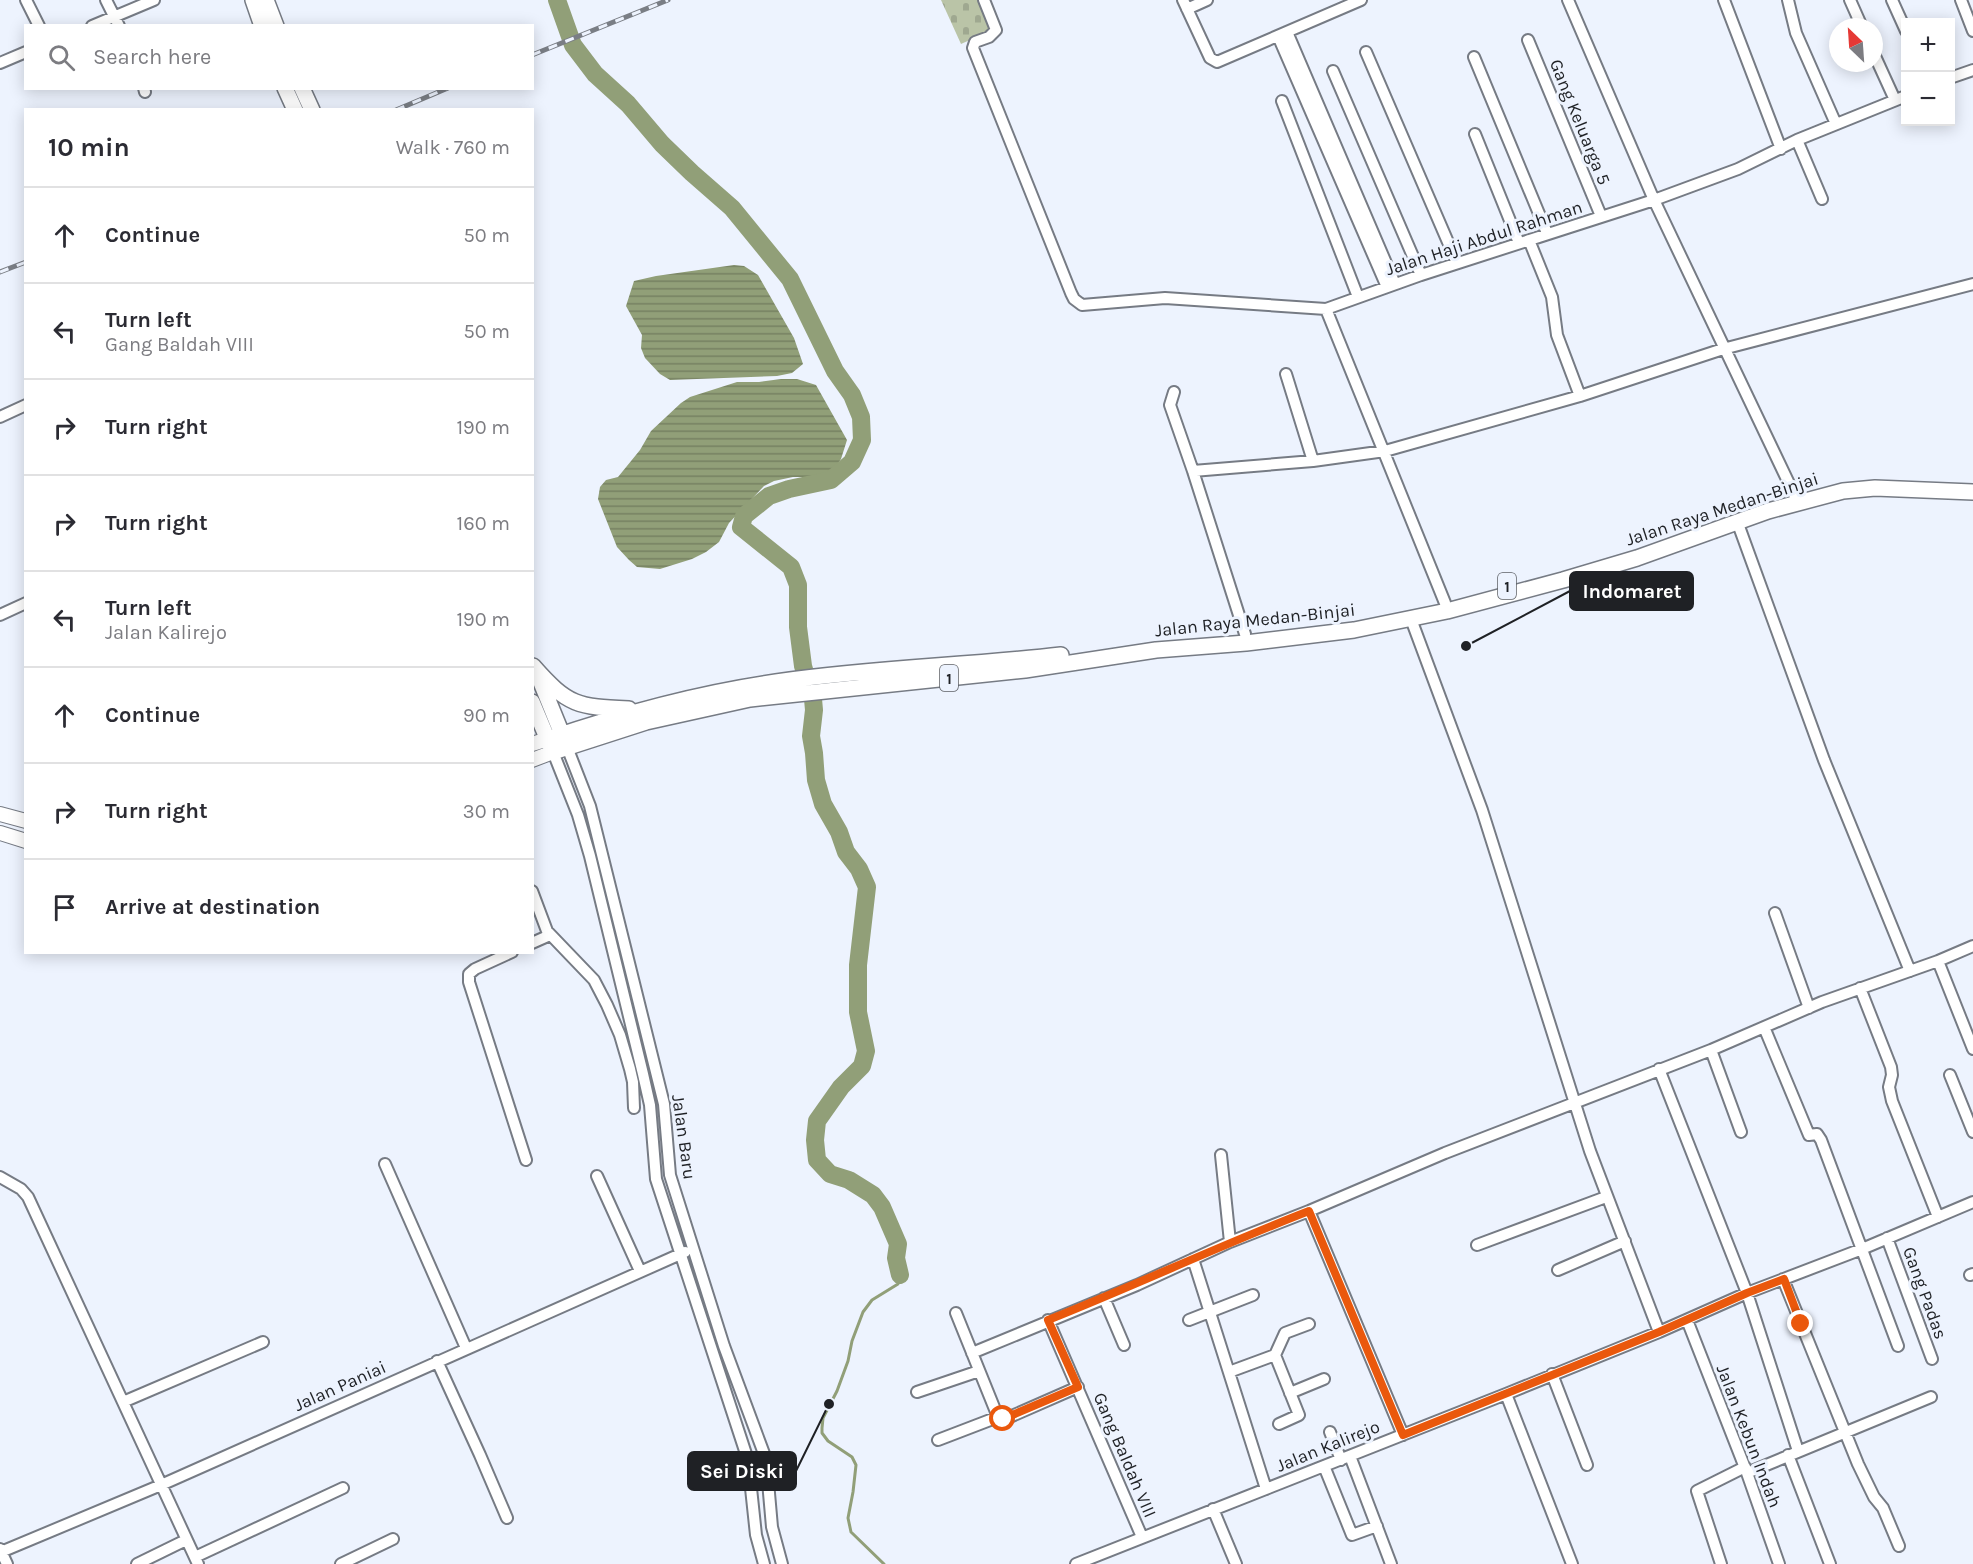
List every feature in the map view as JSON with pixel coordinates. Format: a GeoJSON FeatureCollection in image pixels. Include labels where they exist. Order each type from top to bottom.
{"type":"FeatureCollection","features":[{"type":"Feature","properties":{"kind":"highway"},"geometry":{"type":"LineString","coordinates":[[253,0],[261,24]]}},
{"type":"Feature","properties":{"kind":"highway"},"geometry":{"type":"LineString","coordinates":[[266,0],[275,24]]}},
{"type":"Feature","properties":{"kind":"highway"},"geometry":{"type":"LineString","coordinates":[[286,90],[294,108]]}},
{"type":"Feature","properties":{"kind":"highway"},"geometry":{"type":"LineString","coordinates":[[303,90],[311,108]]}},
{"type":"Feature","properties":{"kind":"highway","name":"Jalan Raya Medan-Binjai"},"geometry":{"type":"LineString","coordinates":[[861,679],[1025,670],[1156,650],[1298,638],[1354,630],[1411,619],[1635,549],[1735,513],[1842,483],[1875,480],[1973,483]]}},
{"type":"Feature","properties":{"kind":"highway","name":"Jalan Raya Medan-Binjai"},"geometry":{"type":"LineString","coordinates":[[558,743],[644,710],[710,693],[777,689],[1155,642],[1353,622],[1445,603],[1465,602],[1563,580],[1627,561],[1795,498],[1875,488],[1973,492]]}},
{"type":"Feature","properties":{"kind":"highway"},"geometry":{"type":"LineString","coordinates":[[534,666],[554,689],[577,703],[593,708],[644,710]]}},
{"type":"Feature","properties":{"kind":"highway"},"geometry":{"type":"LineString","coordinates":[[534,668],[558,743]]}},
{"type":"Feature","properties":{"kind":"highway","name":"Jalan Raya Medan-Binjai"},"geometry":{"type":"LineString","coordinates":[[558,743],[675,714],[750,699],[777,689]]}},
{"type":"Feature","properties":{"kind":"highway"},"geometry":{"type":"LineString","coordinates":[[534,705],[558,743]]}},
{"type":"Feature","properties":{"kind":"main road","name":"Jalan Raya Medan-Binjai"},"geometry":{"type":"LineString","coordinates":[[534,744],[558,743]]}},
{"type":"Feature","properties":{"kind":"main road","name":"Jalan Raya Medan-Binjai"},"geometry":{"type":"LineString","coordinates":[[534,759],[558,743]]}},
{"type":"Feature","properties":{"kind":"main road"},"geometry":{"type":"LineString","coordinates":[[0,813],[24,820]]}},
{"type":"Feature","properties":{"kind":"main road"},"geometry":{"type":"LineString","coordinates":[[0,833],[24,840]]}},
{"type":"Feature","properties":{"kind":"street"},"geometry":{"type":"LineString","coordinates":[[26,0],[38,24]]}},
{"type":"Feature","properties":{"kind":"street"},"geometry":{"type":"LineString","coordinates":[[106,0],[117,21]]}},
{"type":"Feature","properties":{"kind":"street"},"geometry":{"type":"LineString","coordinates":[[102,24],[117,21],[154,0]]}},
{"type":"Feature","properties":{"kind":"street"},"geometry":{"type":"LineString","coordinates":[[984,0],[996,30],[989,37],[975,42],[973,48],[1071,292],[1078,303],[1086,305],[1166,297],[1326,309],[1445,603]]}},
{"type":"Feature","properties":{"kind":"street"},"geometry":{"type":"LineString","coordinates":[[1207,0],[1185,5],[1210,58],[1217,62],[1361,0]]}},
{"type":"Feature","properties":{"kind":"street"},"geometry":{"type":"LineString","coordinates":[[1568,0],[1654,200],[1795,498]]}},
{"type":"Feature","properties":{"kind":"street"},"geometry":{"type":"LineString","coordinates":[[1724,0],[1781,149]]}},
{"type":"Feature","properties":{"kind":"street"},"geometry":{"type":"LineString","coordinates":[[1788,0],[1796,33],[1836,124]]}},
{"type":"Feature","properties":{"kind":"street"},"geometry":{"type":"LineString","coordinates":[[1850,0],[1858,18]]}},
{"type":"Feature","properties":{"kind":"street"},"geometry":{"type":"LineString","coordinates":[[1892,0],[1901,21]]}},
{"type":"Feature","properties":{"kind":"street"},"geometry":{"type":"LineString","coordinates":[[1961,0],[1973,31]]}},
{"type":"Feature","properties":{"kind":"street"},"geometry":{"type":"LineString","coordinates":[[1282,34],[1391,286]]}},
{"type":"Feature","properties":{"kind":"street","name":"Gang Keluarga 5"},"geometry":{"type":"LineString","coordinates":[[1528,40],[1601,216]]}},
{"type":"Feature","properties":{"kind":"street"},"geometry":{"type":"LineString","coordinates":[[1366,52],[1457,263]]}},
{"type":"Feature","properties":{"kind":"street"},"geometry":{"type":"LineString","coordinates":[[0,63],[24,53]]}},
{"type":"Feature","properties":{"kind":"street"},"geometry":{"type":"LineString","coordinates":[[1474,57],[1547,233]]}},
{"type":"Feature","properties":{"kind":"street"},"geometry":{"type":"LineString","coordinates":[[1883,69],[1900,98]]}},
{"type":"Feature","properties":{"kind":"street"},"geometry":{"type":"LineString","coordinates":[[1955,76],[1973,70]]}},
{"type":"Feature","properties":{"kind":"street"},"geometry":{"type":"LineString","coordinates":[[1333,71],[1421,275]]}},
{"type":"Feature","properties":{"kind":"street","name":"Jalan Haji Abdul Rahman"},"geometry":{"type":"LineString","coordinates":[[1326,309],[1547,233],[1654,200],[1738,169],[1797,140],[1900,98]]}},
{"type":"Feature","properties":{"kind":"street"},"geometry":{"type":"LineString","coordinates":[[1282,101],[1358,297]]}},
{"type":"Feature","properties":{"kind":"street"},"geometry":{"type":"LineString","coordinates":[[1475,134],[1552,297],[1557,335],[1580,396]]}},
{"type":"Feature","properties":{"kind":"street"},"geometry":{"type":"LineString","coordinates":[[1797,140],[1822,199]]}},
{"type":"Feature","properties":{"kind":"street"},"geometry":{"type":"LineString","coordinates":[[1193,471],[1313,461],[1385,451],[1580,396],[1723,349],[1973,284]]}},
{"type":"Feature","properties":{"kind":"street"},"geometry":{"type":"LineString","coordinates":[[1286,374],[1313,461]]}},
{"type":"Feature","properties":{"kind":"street"},"geometry":{"type":"LineString","coordinates":[[1173,392],[1170,405],[1245,634]]}},
{"type":"Feature","properties":{"kind":"street"},"geometry":{"type":"LineString","coordinates":[[0,417],[24,406]]}},
{"type":"Feature","properties":{"kind":"street"},"geometry":{"type":"LineString","coordinates":[[1737,521],[1824,760],[1910,970]]}},
{"type":"Feature","properties":{"kind":"street"},"geometry":{"type":"LineString","coordinates":[[0,615],[24,604]]}},
{"type":"Feature","properties":{"kind":"street"},"geometry":{"type":"LineString","coordinates":[[1411,619],[1482,810],[1539,996],[1606,1197],[1659,1332]]}},
{"type":"Feature","properties":{"kind":"street","name":"Jalan Baru"},"geometry":{"type":"LineString","coordinates":[[558,743],[590,806],[664,1104],[670,1175],[724,1346],[766,1459],[772,1527],[782,1564]]}},
{"type":"Feature","properties":{"kind":"street","name":"Jalan Baru"},"geometry":{"type":"LineString","coordinates":[[558,743],[590,856],[631,1052],[651,1105],[656,1179],[748,1460],[756,1535],[764,1564]]}},
{"type":"Feature","properties":{"kind":"street"},"geometry":{"type":"LineString","coordinates":[[534,897],[550,935],[594,980],[631,1052],[634,1108]]}},
{"type":"Feature","properties":{"kind":"street"},"geometry":{"type":"LineString","coordinates":[[1775,914],[1809,1008]]}},
{"type":"Feature","properties":{"kind":"street"},"geometry":{"type":"LineString","coordinates":[[534,942],[550,935]]}},
{"type":"Feature","properties":{"kind":"street"},"geometry":{"type":"LineString","coordinates":[[972,1353],[1445,1153],[1711,1050],[1860,988],[1938,961],[1973,946]]}},
{"type":"Feature","properties":{"kind":"street"},"geometry":{"type":"LineString","coordinates":[[508,954],[475,969],[469,975],[469,982],[526,1160]]}},
{"type":"Feature","properties":{"kind":"street"},"geometry":{"type":"LineString","coordinates":[[1938,961],[1973,1048]]}},
{"type":"Feature","properties":{"kind":"street"},"geometry":{"type":"LineString","coordinates":[[1860,988],[1891,1067],[1892,1075],[1888,1087],[1892,1101],[1938,1217]]}},
{"type":"Feature","properties":{"kind":"street"},"geometry":{"type":"LineString","coordinates":[[1764,1027],[1809,1135],[1817,1134],[1821,1140],[1899,1346]]}},
{"type":"Feature","properties":{"kind":"street"},"geometry":{"type":"LineString","coordinates":[[631,1052],[650,1046]]}},
{"type":"Feature","properties":{"kind":"street"},"geometry":{"type":"LineString","coordinates":[[1711,1050],[1741,1132]]}},
{"type":"Feature","properties":{"kind":"street"},"geometry":{"type":"LineString","coordinates":[[1659,1069],[1747,1293],[1793,1453],[1830,1564]]}},
{"type":"Feature","properties":{"kind":"street"},"geometry":{"type":"LineString","coordinates":[[1950,1075],[1973,1132]]}},
{"type":"Feature","properties":{"kind":"street"},"geometry":{"type":"LineString","coordinates":[[1221,1155],[1230,1242]]}},
{"type":"Feature","properties":{"kind":"street"},"geometry":{"type":"LineString","coordinates":[[385,1164],[466,1348]]}},
{"type":"Feature","properties":{"kind":"street"},"geometry":{"type":"LineString","coordinates":[[597,1176],[640,1270]]}},
{"type":"Feature","properties":{"kind":"street"},"geometry":{"type":"LineString","coordinates":[[0,1177],[21,1189],[27,1197],[196,1560],[343,1488]]}},
{"type":"Feature","properties":{"kind":"street"},"geometry":{"type":"LineString","coordinates":[[1477,1245],[1606,1197]]}},
{"type":"Feature","properties":{"kind":"street","name":"Jalan Kalirejo"},"geometry":{"type":"LineString","coordinates":[[1076,1564],[1506,1394],[1973,1202]]}},
{"type":"Feature","properties":{"kind":"street"},"geometry":{"type":"LineString","coordinates":[[1309,1211],[1403,1435]]}},
{"type":"Feature","properties":{"kind":"street","name":"Gang Padas"},"geometry":{"type":"LineString","coordinates":[[1887,1238],[1932,1359]]}},
{"type":"Feature","properties":{"kind":"street"},"geometry":{"type":"LineString","coordinates":[[1558,1270],[1625,1241]]}},
{"type":"Feature","properties":{"kind":"street","name":"Jalan Paniai"},"geometry":{"type":"LineString","coordinates":[[1,1551],[161,1485],[692,1248]]}},
{"type":"Feature","properties":{"kind":"street"},"geometry":{"type":"LineString","coordinates":[[1193,1259],[1266,1489]]}},
{"type":"Feature","properties":{"kind":"street"},"geometry":{"type":"LineString","coordinates":[[1784,1279],[1858,1464],[1874,1497],[1883,1508],[1899,1546]]}},
{"type":"Feature","properties":{"kind":"street"},"geometry":{"type":"LineString","coordinates":[[1189,1320],[1252,1295]]}},
{"type":"Feature","properties":{"kind":"street"},"geometry":{"type":"LineString","coordinates":[[1104,1298],[1124,1345]]}},
{"type":"Feature","properties":{"kind":"street"},"geometry":{"type":"LineString","coordinates":[[956,1313],[998,1417]]}},
{"type":"Feature","properties":{"kind":"street","name":"Gang Baldah VIII"},"geometry":{"type":"LineString","coordinates":[[1048,1320],[1142,1537]]}},
{"type":"Feature","properties":{"kind":"street","name":"Jalan Kebun Indah"},"geometry":{"type":"LineString","coordinates":[[1687,1320],[1746,1470],[1779,1564]]}},
{"type":"Feature","properties":{"kind":"street"},"geometry":{"type":"LineString","coordinates":[[1279,1424],[1299,1415],[1275,1355],[1285,1333],[1309,1324]]}},
{"type":"Feature","properties":{"kind":"street"},"geometry":{"type":"LineString","coordinates":[[123,1402],[263,1342]]}},
{"type":"Feature","properties":{"kind":"street"},"geometry":{"type":"LineString","coordinates":[[1229,1371],[1275,1355]]}},
{"type":"Feature","properties":{"kind":"street"},"geometry":{"type":"LineString","coordinates":[[437,1361],[507,1518]]}},
{"type":"Feature","properties":{"kind":"street"},"geometry":{"type":"LineString","coordinates":[[917,1392],[979,1371]]}},
{"type":"Feature","properties":{"kind":"street"},"geometry":{"type":"LineString","coordinates":[[1552,1374],[1587,1465]]}},
{"type":"Feature","properties":{"kind":"street"},"geometry":{"type":"LineString","coordinates":[[1290,1393],[1324,1379]]}},
{"type":"Feature","properties":{"kind":"street"},"geometry":{"type":"LineString","coordinates":[[938,1440],[998,1417],[1005,1419],[1078,1387]]}},
{"type":"Feature","properties":{"kind":"street"},"geometry":{"type":"LineString","coordinates":[[1506,1394],[1572,1564]]}},
{"type":"Feature","properties":{"kind":"street"},"geometry":{"type":"LineString","coordinates":[[1721,1564],[1697,1491],[1701,1487],[1793,1453],[1931,1397]]}},
{"type":"Feature","properties":{"kind":"street"},"geometry":{"type":"LineString","coordinates":[[1330,1432],[1377,1526],[1391,1564]]}},
{"type":"Feature","properties":{"kind":"street"},"geometry":{"type":"LineString","coordinates":[[1324,1466],[1352,1535],[1377,1526]]}},
{"type":"Feature","properties":{"kind":"street"},"geometry":{"type":"LineString","coordinates":[[1213,1509],[1236,1564]]}},
{"type":"Feature","properties":{"kind":"street"},"geometry":{"type":"LineString","coordinates":[[340,1564],[393,1539]]}},
{"type":"Feature","properties":{"kind":"street"},"geometry":{"type":"LineString","coordinates":[[137,1564],[186,1540]]}},
{"type":"Feature","properties":{"kind":"street"},"geometry":{"type":"LineString","coordinates":[[1,1551],[7,1564]]}},
{"type":"Feature","properties":{"kind":"green space"},"geometry":{"type":"Polygon","coordinates":[[[941,0],[978,0],[992,30],[961,44],[941,0]]]}},
{"type":"Feature","properties":{"kind":"shaded area"},"geometry":{"type":"Polygon","coordinates":[[[734,265],[744,266],[758,275],[794,338],[803,364],[792,373],[777,376],[670,380],[660,374],[645,358],[641,348],[642,335],[626,306],[634,281],[734,265]]]}},
{"type":"Feature","properties":{"kind":"shaded area"},"geometry":{"type":"Polygon","coordinates":[[[797,379],[816,385],[847,440],[841,459],[832,473],[819,477],[793,477],[774,481],[764,486],[729,523],[719,542],[706,552],[660,569],[637,567],[617,547],[598,499],[600,487],[606,480],[618,477],[640,450],[651,431],[690,397],[737,382],[797,379]]]}},
{"type":"Feature","properties":{"kind":"waterway"},"geometry":{"type":"LineString","coordinates":[[557,0],[573,45],[595,74],[628,104],[662,144],[732,208],[790,279],[835,371],[852,395],[861,417],[862,440],[852,462],[831,480],[769,496],[744,516],[741,527],[791,567],[798,585],[798,627],[803,666],[813,699],[811,736],[816,780],[823,804],[839,832],[846,852],[859,869],[867,887],[858,965],[858,1012],[866,1051],[862,1066],[841,1087],[817,1121],[815,1140],[817,1160],[830,1174],[849,1180],[873,1195],[882,1207],[898,1244],[896,1258],[900,1275]]}},
{"type":"Feature","properties":{"kind":"waterway"},"geometry":{"type":"LineString","coordinates":[[884,1564],[851,1532],[848,1518],[856,1465],[852,1457],[828,1441],[822,1433],[822,1428],[823,1418],[837,1391],[863,1312],[872,1300],[898,1284],[900,1275]]}},
{"type":"Feature","properties":{"kind":"railway"},"geometry":{"type":"LineString","coordinates":[[534,54],[668,0]]}},
{"type":"Feature","properties":{"kind":"railway"},"geometry":{"type":"LineString","coordinates":[[401,108],[443,90]]}},
{"type":"Feature","properties":{"kind":"railway"},"geometry":{"type":"LineString","coordinates":[[0,272],[24,263]]}},
{"type":"Feature","properties":{"kind":"place","name":"Indomaret"},"geometry":{"type":"Point","coordinates":[1466,646]}},
{"type":"Feature","properties":{"kind":"place","name":"Sei Diski"},"geometry":{"type":"Point","coordinates":[829,1404]}},
{"type":"Feature","properties":{"kind":"route"},"geometry":{"type":"LineString","coordinates":[[1003,1419],[1078,1387],[1048,1320],[1137,1285],[1230,1242],[1309,1211],[1403,1435],[1784,1279],[1801,1324]]}}]}
